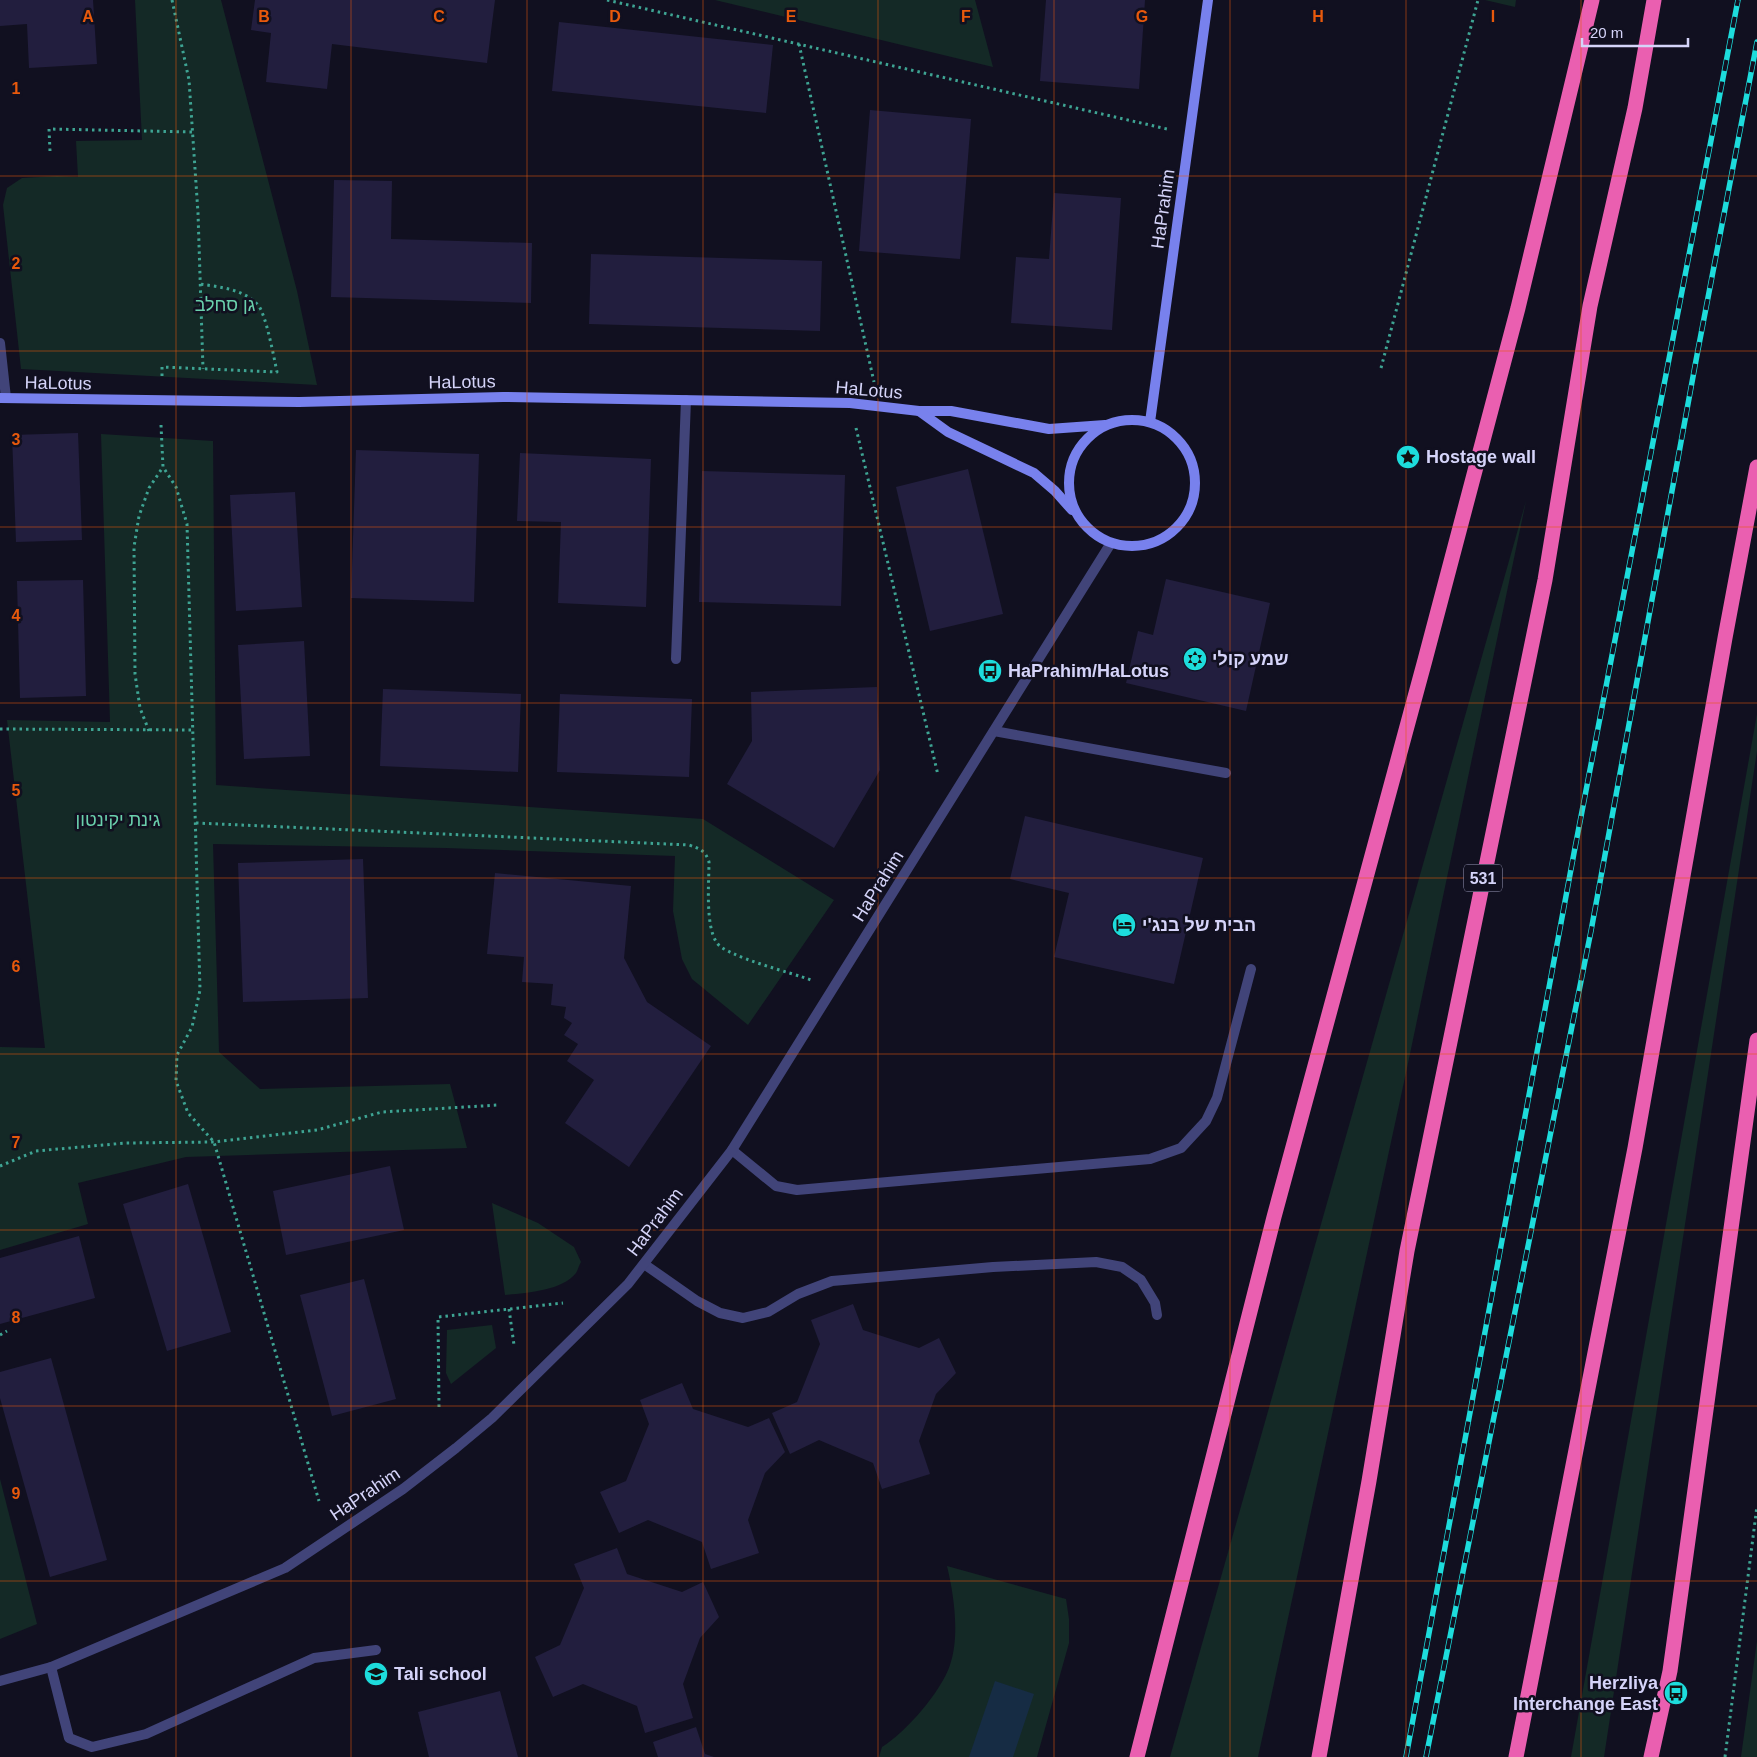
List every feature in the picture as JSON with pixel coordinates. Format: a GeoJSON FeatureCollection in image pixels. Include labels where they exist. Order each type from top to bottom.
{"type":"FeatureCollection","features":[{"type":"Feature","properties":{"kind":"highway"},"geometry":{"type":"LineString","coordinates":[[1137,1757],[1274,1217],[1518,308],[1592,0]]}},
{"type":"Feature","properties":{"kind":"highway","name":"531"},"geometry":{"type":"LineString","coordinates":[[1319,1757],[1369,1481],[1407,1251],[1545,580],[1590,306],[1635,108],[1654,0]]}},
{"type":"Feature","properties":{"kind":"highway"},"geometry":{"type":"LineString","coordinates":[[1516,1757],[1635,1148],[1757,467]]}},
{"type":"Feature","properties":{"kind":"highway"},"geometry":{"type":"LineString","coordinates":[[1651,1757],[1670,1671],[1757,1040]]}},
{"type":"Feature","properties":{"kind":"street","name":"HaPrahim"},"geometry":{"type":"LineString","coordinates":[[1150,422],[1208,0]]}},
{"type":"Feature","properties":{"kind":"street","name":"HaLotus"},"geometry":{"type":"LineString","coordinates":[[0,344],[3,398],[299,402],[503,397],[850,404],[919,411],[951,411],[1049,430],[1105,425]]}},
{"type":"Feature","properties":{"kind":"street"},"geometry":{"type":"LineString","coordinates":[[676,659],[686,400]]}},
{"type":"Feature","properties":{"kind":"street","name":"HaLotus"},"geometry":{"type":"LineString","coordinates":[[919,411],[948,432],[1034,473],[1077,514]]}},
{"type":"Feature","properties":{"kind":"street"},"geometry":{"type":"LineString","coordinates":[[1135,419],[1150,422],[1168,430],[1182,444],[1191,461],[1195,479],[1193,498],[1185,518],[1171,533],[1153,543],[1132,546],[1111,543],[1086,527],[1077,514],[1070,498],[1068,481],[1071,464],[1079,448],[1090,435],[1105,425],[1120,420],[1135,419]]}},
{"type":"Feature","properties":{"kind":"street","name":"HaPrahim"},"geometry":{"type":"LineString","coordinates":[[0,1681],[51,1667],[285,1568],[403,1489],[492,1418],[628,1284],[732,1150],[1111,543]]}},
{"type":"Feature","properties":{"kind":"street"},"geometry":{"type":"LineString","coordinates":[[994,731],[1226,773]]}},
{"type":"Feature","properties":{"kind":"street"},"geometry":{"type":"LineString","coordinates":[[732,1150],[776,1186],[797,1190],[1150,1159],[1181,1148],[1206,1121],[1217,1098],[1251,970]]}},
{"type":"Feature","properties":{"kind":"street"},"geometry":{"type":"LineString","coordinates":[[644,1264],[697,1301],[720,1313],[743,1318],[768,1312],[798,1294],[832,1281],[994,1267],[1096,1262],[1122,1267],[1141,1280],[1155,1303],[1156,1316]]}},
{"type":"Feature","properties":{"kind":"street"},"geometry":{"type":"LineString","coordinates":[[51,1667],[69,1738],[92,1747],[146,1734],[314,1658],[376,1650]]}},
{"type":"Feature","properties":{"kind":"path"},"geometry":{"type":"LineString","coordinates":[[172,0],[189,80],[194,132],[202,369],[277,372],[266,325],[258,305],[243,294],[225,288],[200,284]]}},
{"type":"Feature","properties":{"kind":"path"},"geometry":{"type":"LineString","coordinates":[[607,0],[1190,134]]}},
{"type":"Feature","properties":{"kind":"path"},"geometry":{"type":"LineString","coordinates":[[1381,368],[1478,0]]}},
{"type":"Feature","properties":{"kind":"path"},"geometry":{"type":"LineString","coordinates":[[799,44],[879,407]]}},
{"type":"Feature","properties":{"kind":"path"},"geometry":{"type":"LineString","coordinates":[[50,151],[49,129],[194,132]]}},
{"type":"Feature","properties":{"kind":"path"},"geometry":{"type":"LineString","coordinates":[[161,401],[163,467],[176,487],[187,524],[200,990],[192,1027],[177,1055],[176,1081],[188,1112],[214,1142],[319,1501]]}},
{"type":"Feature","properties":{"kind":"path"},"geometry":{"type":"LineString","coordinates":[[850,404],[946,809]]}},
{"type":"Feature","properties":{"kind":"path"},"geometry":{"type":"LineString","coordinates":[[149,731],[140,708],[135,674],[134,546],[139,516],[148,488],[163,467]]}},
{"type":"Feature","properties":{"kind":"path"},"geometry":{"type":"LineString","coordinates":[[0,729],[193,730]]}},
{"type":"Feature","properties":{"kind":"path"},"geometry":{"type":"LineString","coordinates":[[196,823],[689,845],[699,848],[707,854],[709,862],[710,920],[717,943],[725,950],[738,955],[833,987]]}},
{"type":"Feature","properties":{"kind":"path"},"geometry":{"type":"LineString","coordinates":[[0,1166],[36,1151],[126,1143],[214,1142],[317,1130],[382,1112],[498,1105]]}},
{"type":"Feature","properties":{"kind":"path"},"geometry":{"type":"LineString","coordinates":[[439,1407],[438,1317],[563,1303]]}},
{"type":"Feature","properties":{"kind":"path"},"geometry":{"type":"LineString","coordinates":[[509,1309],[514,1345]]}},
{"type":"Feature","properties":{"kind":"path"},"geometry":{"type":"LineString","coordinates":[[0,1335],[7,1331]]}},
{"type":"Feature","properties":{"kind":"path"},"geometry":{"type":"LineString","coordinates":[[1724,1757],[1757,1506]]}},
{"type":"Feature","properties":{"kind":"green space","name":"גן סחלב"},"geometry":{"type":"Polygon","coordinates":[[[135,0],[221,0],[297,291],[317,385],[21,369],[3,205],[7,188],[22,178],[78,177],[76,141],[142,140],[135,0]]]}},
{"type":"Feature","properties":{"kind":"green space"},"geometry":{"type":"Polygon","coordinates":[[[715,0],[975,0],[993,67],[715,0]]]}},
{"type":"Feature","properties":{"kind":"green space"},"geometry":{"type":"Polygon","coordinates":[[[1485,0],[1516,0],[1515,7],[1485,0]]]}},
{"type":"Feature","properties":{"kind":"green space","name":"גינת יקינטון"},"geometry":{"type":"Polygon","coordinates":[[[101,434],[213,441],[216,785],[703,819],[834,900],[748,1025],[692,979],[682,959],[673,911],[675,856],[446,848],[213,844],[219,1052],[260,1089],[450,1084],[467,1148],[186,1157],[78,1183],[88,1224],[0,1250],[0,1047],[45,1048],[7,720],[110,722],[101,434]]]}},
{"type":"Feature","properties":{"kind":"green space"},"geometry":{"type":"Polygon","coordinates":[[[1526,501],[1407,1068],[1258,1757],[1170,1757],[1526,501]]]}},
{"type":"Feature","properties":{"kind":"green space"},"geometry":{"type":"Polygon","coordinates":[[[1757,714],[1757,751],[1604,1757],[1571,1757],[1757,714]]]}},
{"type":"Feature","properties":{"kind":"green space"},"geometry":{"type":"Polygon","coordinates":[[[492,1203],[538,1223],[574,1247],[581,1262],[576,1273],[562,1284],[553,1287],[533,1292],[505,1295],[492,1203]]]}},
{"type":"Feature","properties":{"kind":"green space"},"geometry":{"type":"Polygon","coordinates":[[[492,1325],[496,1348],[451,1384],[446,1373],[447,1330],[492,1325]]]}},
{"type":"Feature","properties":{"kind":"green space"},"geometry":{"type":"Polygon","coordinates":[[[0,1479],[37,1624],[0,1639],[0,1479]]]}},
{"type":"Feature","properties":{"kind":"green space"},"geometry":{"type":"Polygon","coordinates":[[[947,1566],[1066,1599],[1069,1619],[1069,1643],[1037,1757],[879,1757],[882,1747],[912,1722],[931,1699],[950,1665],[955,1641],[955,1615],[947,1566]]]}},
{"type":"Feature","properties":{"kind":"green space"},"geometry":{"type":"Polygon","coordinates":[[[1757,1641],[1757,1757],[1741,1757],[1757,1641]]]}},
{"type":"Feature","properties":{"kind":"water"},"geometry":{"type":"Polygon","coordinates":[[[995,1681],[1034,1694],[1013,1757],[969,1757],[995,1681]]]}},
{"type":"Feature","properties":{"kind":"building"},"geometry":{"type":"Polygon","coordinates":[[[0,0],[93,0],[97,64],[29,68],[27,24],[0,26],[0,0]]]}},
{"type":"Feature","properties":{"kind":"building"},"geometry":{"type":"Polygon","coordinates":[[[255,0],[495,0],[487,63],[332,44],[327,89],[266,82],[271,33],[251,30],[255,0]]]}},
{"type":"Feature","properties":{"kind":"building"},"geometry":{"type":"Polygon","coordinates":[[[1046,0],[1145,0],[1139,89],[1040,81],[1046,0]]]}},
{"type":"Feature","properties":{"kind":"building"},"geometry":{"type":"Polygon","coordinates":[[[559,22],[773,45],[766,113],[552,91],[559,22]]]}},
{"type":"Feature","properties":{"kind":"building"},"geometry":{"type":"Polygon","coordinates":[[[870,110],[971,119],[960,259],[859,251],[870,110]]]}},
{"type":"Feature","properties":{"kind":"building"},"geometry":{"type":"Polygon","coordinates":[[[334,180],[392,181],[391,239],[532,243],[531,303],[331,297],[334,180]]]}},
{"type":"Feature","properties":{"kind":"building"},"geometry":{"type":"Polygon","coordinates":[[[1054,193],[1121,198],[1112,330],[1011,323],[1016,257],[1049,259],[1054,193]]]}},
{"type":"Feature","properties":{"kind":"building"},"geometry":{"type":"Polygon","coordinates":[[[591,254],[822,261],[820,331],[589,324],[591,254]]]}},
{"type":"Feature","properties":{"kind":"building"},"geometry":{"type":"Polygon","coordinates":[[[78,433],[82,540],[16,542],[12,435],[78,433]]]}},
{"type":"Feature","properties":{"kind":"building"},"geometry":{"type":"Polygon","coordinates":[[[356,450],[479,454],[474,602],[351,598],[356,450]]]}},
{"type":"Feature","properties":{"kind":"building"},"geometry":{"type":"Polygon","coordinates":[[[520,453],[651,459],[646,607],[558,603],[561,522],[517,521],[520,453]]]}},
{"type":"Feature","properties":{"kind":"building"},"geometry":{"type":"Polygon","coordinates":[[[968,469],[1003,614],[930,631],[896,487],[968,469]]]}},
{"type":"Feature","properties":{"kind":"building"},"geometry":{"type":"Polygon","coordinates":[[[702,471],[845,475],[841,606],[699,602],[702,471]]]}},
{"type":"Feature","properties":{"kind":"building"},"geometry":{"type":"Polygon","coordinates":[[[295,492],[302,607],[236,611],[230,495],[295,492]]]}},
{"type":"Feature","properties":{"kind":"building","name":"שמע קולי"},"geometry":{"type":"Polygon","coordinates":[[[1166,579],[1270,603],[1246,711],[1126,683],[1138,631],[1153,635],[1166,579]]]}},
{"type":"Feature","properties":{"kind":"building"},"geometry":{"type":"Polygon","coordinates":[[[83,580],[86,696],[20,698],[17,581],[83,580]]]}},
{"type":"Feature","properties":{"kind":"building"},"geometry":{"type":"Polygon","coordinates":[[[304,641],[310,756],[244,759],[238,645],[304,641]]]}},
{"type":"Feature","properties":{"kind":"building"},"geometry":{"type":"Polygon","coordinates":[[[877,687],[880,770],[834,848],[727,784],[752,741],[751,692],[877,687]]]}},
{"type":"Feature","properties":{"kind":"building"},"geometry":{"type":"Polygon","coordinates":[[[383,689],[521,694],[518,772],[380,766],[383,689]]]}},
{"type":"Feature","properties":{"kind":"building"},"geometry":{"type":"Polygon","coordinates":[[[560,694],[692,699],[689,777],[557,772],[560,694]]]}},
{"type":"Feature","properties":{"kind":"building","name":"הבית של בנג'י"},"geometry":{"type":"Polygon","coordinates":[[[1025,816],[1203,858],[1174,984],[1054,957],[1069,893],[1010,879],[1025,816]]]}},
{"type":"Feature","properties":{"kind":"building"},"geometry":{"type":"Polygon","coordinates":[[[363,859],[368,998],[243,1002],[238,863],[363,859]]]}},
{"type":"Feature","properties":{"kind":"building"},"geometry":{"type":"Polygon","coordinates":[[[495,873],[631,886],[624,958],[647,1002],[711,1046],[629,1167],[565,1123],[594,1080],[567,1061],[578,1044],[564,1035],[572,1023],[564,1018],[566,1007],[551,1005],[553,984],[522,982],[524,957],[487,954],[495,873]]]}},
{"type":"Feature","properties":{"kind":"building"},"geometry":{"type":"Polygon","coordinates":[[[390,1166],[404,1230],[286,1255],[273,1191],[390,1166]]]}},
{"type":"Feature","properties":{"kind":"building"},"geometry":{"type":"Polygon","coordinates":[[[188,1184],[231,1332],[167,1351],[123,1204],[188,1184]]]}},
{"type":"Feature","properties":{"kind":"building"},"geometry":{"type":"Polygon","coordinates":[[[79,1236],[95,1298],[0,1324],[0,1258],[79,1236]]]}},
{"type":"Feature","properties":{"kind":"building"},"geometry":{"type":"Polygon","coordinates":[[[364,1279],[396,1399],[332,1416],[300,1295],[364,1279]]]}},
{"type":"Feature","properties":{"kind":"building"},"geometry":{"type":"Polygon","coordinates":[[[853,1304],[863,1330],[919,1348],[939,1338],[956,1373],[936,1394],[919,1441],[930,1474],[882,1489],[873,1463],[819,1440],[790,1454],[772,1413],[797,1402],[820,1344],[811,1320],[853,1304]]]}},
{"type":"Feature","properties":{"kind":"building"},"geometry":{"type":"Polygon","coordinates":[[[51,1358],[107,1560],[50,1577],[0,1398],[0,1372],[51,1358]]]}},
{"type":"Feature","properties":{"kind":"building"},"geometry":{"type":"Polygon","coordinates":[[[682,1383],[693,1409],[748,1427],[769,1418],[785,1452],[765,1473],[748,1520],[759,1553],[711,1569],[702,1542],[648,1520],[619,1533],[600,1492],[626,1481],[649,1424],[640,1400],[682,1383]]]}},
{"type":"Feature","properties":{"kind":"building"},"geometry":{"type":"Polygon","coordinates":[[[617,1548],[627,1574],[682,1592],[703,1582],[719,1617],[700,1638],[683,1684],[693,1718],[645,1733],[637,1706],[583,1684],[553,1697],[535,1657],[560,1645],[584,1588],[574,1564],[617,1548]]]}},
{"type":"Feature","properties":{"kind":"building"},"geometry":{"type":"Polygon","coordinates":[[[500,1691],[518,1757],[429,1757],[418,1712],[500,1691]]]}},
{"type":"Feature","properties":{"kind":"building"},"geometry":{"type":"Polygon","coordinates":[[[696,1727],[705,1754],[714,1757],[658,1757],[653,1742],[696,1727]]]}},
{"type":"Feature","properties":{"kind":"railway"},"geometry":{"type":"LineString","coordinates":[[1406,1757],[1574,853],[1738,0]]}},
{"type":"Feature","properties":{"kind":"railway"},"geometry":{"type":"LineString","coordinates":[[1426,1757],[1591,931],[1697,355],[1757,42]]}},
{"type":"Feature","properties":{"kind":"place","name":"Hostage wall"},"geometry":{"type":"Point","coordinates":[1408,457]}},
{"type":"Feature","properties":{"kind":"place","name":"שמע קולי"},"geometry":{"type":"Point","coordinates":[1195,659]}},
{"type":"Feature","properties":{"kind":"place","name":"HaPrahim/HaLotus"},"geometry":{"type":"Point","coordinates":[990,671]}},
{"type":"Feature","properties":{"kind":"place","name":"הבית של בנג'י"},"geometry":{"type":"Point","coordinates":[1124,925]}},
{"type":"Feature","properties":{"kind":"place","name":"Tali school"},"geometry":{"type":"Point","coordinates":[376,1674]}},
{"type":"Feature","properties":{"kind":"place","name":"Herzliya Interchange East"},"geometry":{"type":"Point","coordinates":[1676,1693]}}]}
